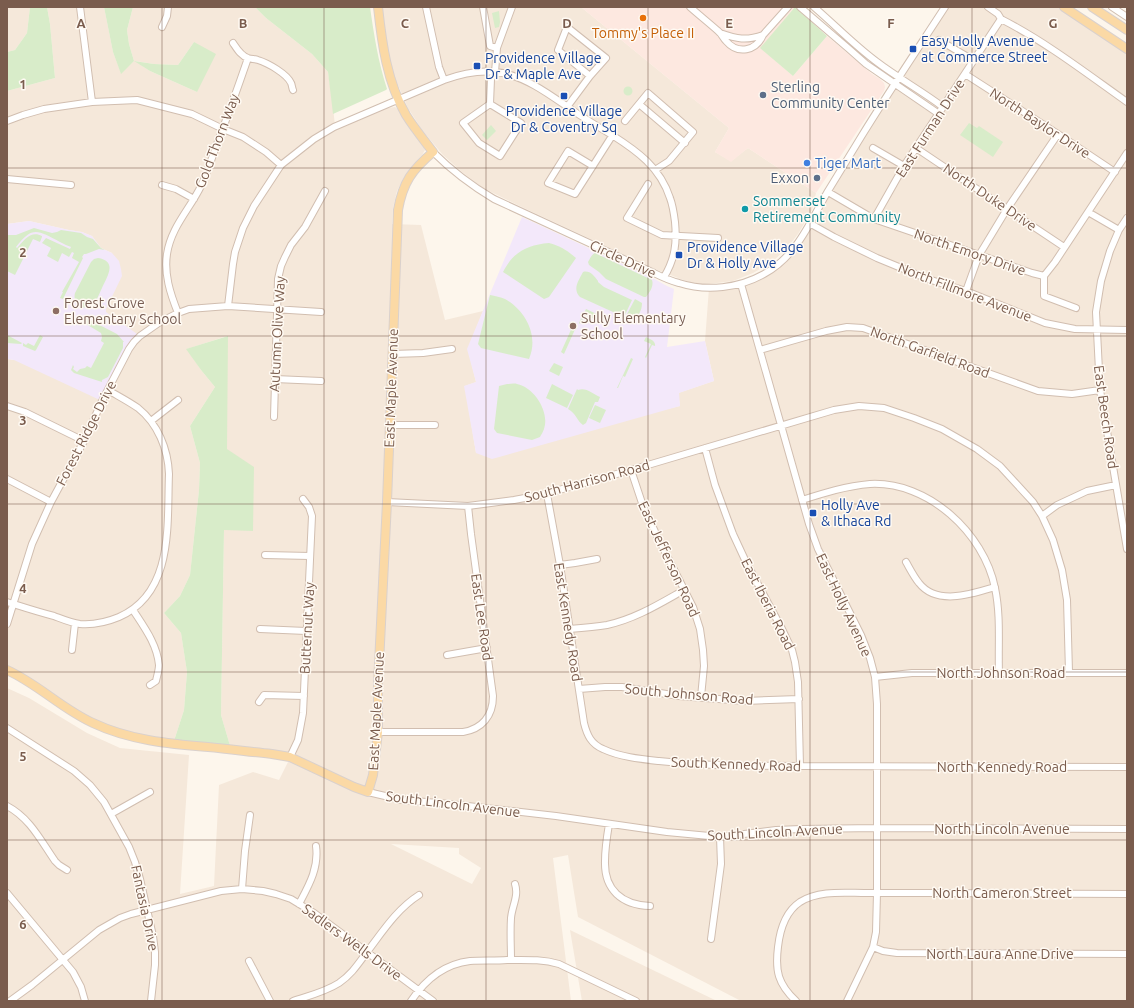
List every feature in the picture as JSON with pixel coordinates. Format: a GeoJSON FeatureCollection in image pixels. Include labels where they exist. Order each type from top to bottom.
{"type":"FeatureCollection","features":[{"type":"Feature","properties":{"kind":"main road"},"geometry":{"type":"LineString","coordinates":[[378,7],[385,55],[393,87],[406,114],[417,132],[433,152]]}},
{"type":"Feature","properties":{"kind":"main road"},"geometry":{"type":"LineString","coordinates":[[1064,7],[1127,49]]}},
{"type":"Feature","properties":{"kind":"main road"},"geometry":{"type":"LineString","coordinates":[[1092,7],[1127,30]]}},
{"type":"Feature","properties":{"kind":"main road","name":"East Maple Avenue"},"geometry":{"type":"LineString","coordinates":[[368,792],[373,775],[378,732],[378,684],[387,502],[398,210],[401,196],[410,175],[433,152]]}},
{"type":"Feature","properties":{"kind":"main road","name":"South Lincoln Avenue"},"geometry":{"type":"LineString","coordinates":[[7,670],[28,680],[78,716],[105,728],[156,742],[290,757],[368,792]]}},
{"type":"Feature","properties":{"kind":"street"},"geometry":{"type":"LineString","coordinates":[[80,7],[92,102]]}},
{"type":"Feature","properties":{"kind":"street"},"geometry":{"type":"LineString","coordinates":[[162,27],[168,16],[168,7]]}},
{"type":"Feature","properties":{"kind":"street"},"geometry":{"type":"LineString","coordinates":[[426,7],[439,67],[444,80]]}},
{"type":"Feature","properties":{"kind":"street"},"geometry":{"type":"LineString","coordinates":[[482,7],[490,46],[498,48]]}},
{"type":"Feature","properties":{"kind":"street"},"geometry":{"type":"LineString","coordinates":[[490,104],[491,79],[495,72],[498,48],[512,7]]}},
{"type":"Feature","properties":{"kind":"street"},"geometry":{"type":"LineString","coordinates":[[690,7],[720,33],[726,41],[737,49],[753,48],[757,45],[763,35],[788,7]]}},
{"type":"Feature","properties":{"kind":"street"},"geometry":{"type":"LineString","coordinates":[[800,7],[866,64],[939,114]]}},
{"type":"Feature","properties":{"kind":"street"},"geometry":{"type":"LineString","coordinates":[[814,7],[864,52],[898,78],[943,107]]}},
{"type":"Feature","properties":{"kind":"street"},"geometry":{"type":"LineString","coordinates":[[811,224],[828,192],[894,84],[945,7]]}},
{"type":"Feature","properties":{"kind":"street"},"geometry":{"type":"LineString","coordinates":[[988,7],[1002,19],[1042,43],[1127,102]]}},
{"type":"Feature","properties":{"kind":"street"},"geometry":{"type":"LineString","coordinates":[[1112,7],[1127,17]]}},
{"type":"Feature","properties":{"kind":"street","name":"East Furman Drive"},"geometry":{"type":"LineString","coordinates":[[874,219],[904,166],[973,60],[1002,19]]}},
{"type":"Feature","properties":{"kind":"street"},"geometry":{"type":"LineString","coordinates":[[567,107],[590,76],[606,58],[567,27],[558,50],[590,76]]}},
{"type":"Feature","properties":{"kind":"street"},"geometry":{"type":"LineString","coordinates":[[720,33],[737,39],[755,38],[763,35]]}},
{"type":"Feature","properties":{"kind":"street"},"geometry":{"type":"LineString","coordinates":[[939,40],[973,60]]}},
{"type":"Feature","properties":{"kind":"street"},"geometry":{"type":"LineString","coordinates":[[233,42],[237,50],[248,58],[258,60],[272,66],[286,76],[291,83],[293,90]]}},
{"type":"Feature","properties":{"kind":"street","name":"Gold Thorn Way"},"geometry":{"type":"LineString","coordinates":[[178,312],[169,288],[167,277],[167,254],[172,235],[204,180],[248,58]]}},
{"type":"Feature","properties":{"kind":"street"},"geometry":{"type":"LineString","coordinates":[[228,306],[235,252],[243,228],[254,206],[281,165],[314,139],[334,127],[444,80],[462,74],[471,73],[504,73],[527,82],[539,88],[642,156],[655,170],[663,182],[671,199],[676,236],[675,254],[664,277]]}},
{"type":"Feature","properties":{"kind":"street","name":"North Baylor Drive"},"geometry":{"type":"LineString","coordinates":[[965,74],[1115,172]]}},
{"type":"Feature","properties":{"kind":"street"},"geometry":{"type":"LineString","coordinates":[[625,121],[648,93],[693,132],[669,161],[655,170]]}},
{"type":"Feature","properties":{"kind":"street"},"geometry":{"type":"LineString","coordinates":[[7,121],[32,112],[92,102],[137,100],[192,114],[222,129],[243,137],[266,152],[281,165]]}},
{"type":"Feature","properties":{"kind":"street"},"geometry":{"type":"LineString","coordinates":[[490,104],[521,123],[500,156],[479,143],[463,123],[490,104]]}},
{"type":"Feature","properties":{"kind":"street"},"geometry":{"type":"LineString","coordinates":[[639,104],[685,142]]}},
{"type":"Feature","properties":{"kind":"street"},"geometry":{"type":"LineString","coordinates":[[966,291],[979,255],[1007,209],[1058,134]]}},
{"type":"Feature","properties":{"kind":"street"},"geometry":{"type":"LineString","coordinates":[[593,166],[568,151],[548,183],[575,194],[593,166],[612,136]]}},
{"type":"Feature","properties":{"kind":"street"},"geometry":{"type":"LineString","coordinates":[[873,148],[904,166]]}},
{"type":"Feature","properties":{"kind":"street","name":"North Duke Drive"},"geometry":{"type":"LineString","coordinates":[[916,148],[1064,246]]}},
{"type":"Feature","properties":{"kind":"street","name":"Circle Drive"},"geometry":{"type":"LineString","coordinates":[[433,152],[452,171],[494,199],[664,277],[679,283],[699,287],[718,288],[741,284],[755,279],[774,268],[785,258],[797,245],[811,224]]}},
{"type":"Feature","properties":{"kind":"street"},"geometry":{"type":"LineString","coordinates":[[1044,276],[1055,262],[1064,246],[1127,153]]}},
{"type":"Feature","properties":{"kind":"street"},"geometry":{"type":"LineString","coordinates":[[7,179],[71,185]]}},
{"type":"Feature","properties":{"kind":"street"},"geometry":{"type":"LineString","coordinates":[[648,184],[627,218],[662,235],[718,238]]}},
{"type":"Feature","properties":{"kind":"street"},"geometry":{"type":"LineString","coordinates":[[162,185],[176,189],[194,199]]}},
{"type":"Feature","properties":{"kind":"street","name":"Autumn Olive Way"},"geometry":{"type":"LineString","coordinates":[[274,417],[278,279],[281,266],[291,245],[305,227],[325,191]]}},
{"type":"Feature","properties":{"kind":"street","name":"North Emory Drive"},"geometry":{"type":"LineString","coordinates":[[828,192],[874,219],[1044,276],[1044,296],[1076,308]]}},
{"type":"Feature","properties":{"kind":"street"},"geometry":{"type":"LineString","coordinates":[[1088,212],[1119,230]]}},
{"type":"Feature","properties":{"kind":"street","name":"East Beech Road"},"geometry":{"type":"LineString","coordinates":[[1127,218],[1119,230],[1110,251],[1101,281],[1096,312],[1100,390],[1127,549]]}},
{"type":"Feature","properties":{"kind":"street","name":"North Fillmore Avenue"},"geometry":{"type":"LineString","coordinates":[[811,224],[877,258],[928,280],[966,291],[1045,322],[1075,329],[1127,330]]}},
{"type":"Feature","properties":{"kind":"street","name":"East Holly Avenue"},"geometry":{"type":"LineString","coordinates":[[741,284],[802,500],[818,550],[861,635],[870,658],[875,677],[877,704],[878,893],[876,932],[873,947],[847,1001]]}},
{"type":"Feature","properties":{"kind":"street","name":"Forest Ridge Drive"},"geometry":{"type":"LineString","coordinates":[[7,624],[10,603],[32,544],[51,502],[84,441],[129,349],[140,336],[178,312],[189,309],[228,306],[321,312]]}},
{"type":"Feature","properties":{"kind":"street","name":"North Garfield Road"},"geometry":{"type":"LineString","coordinates":[[760,350],[847,327],[863,328],[1038,391],[1072,394],[1100,390]]}},
{"type":"Feature","properties":{"kind":"street"},"geometry":{"type":"LineString","coordinates":[[393,354],[423,353],[452,349]]}},
{"type":"Feature","properties":{"kind":"street"},"geometry":{"type":"LineString","coordinates":[[275,380],[321,381]]}},
{"type":"Feature","properties":{"kind":"street"},"geometry":{"type":"LineString","coordinates":[[10,603],[75,623],[94,624],[109,621],[133,610],[148,595],[158,578],[166,540],[169,466],[166,453],[162,440],[151,421],[136,407],[108,390]]}},
{"type":"Feature","properties":{"kind":"street"},"geometry":{"type":"LineString","coordinates":[[151,421],[178,400]]}},
{"type":"Feature","properties":{"kind":"street"},"geometry":{"type":"LineString","coordinates":[[7,406],[25,412],[84,441]]}},
{"type":"Feature","properties":{"kind":"street","name":"South Harrison Road"},"geometry":{"type":"LineString","coordinates":[[387,502],[468,506],[547,494],[834,410],[860,406],[884,408],[942,429],[976,449],[1000,466],[1033,502],[1042,516],[1053,540],[1062,570],[1067,600],[1069,672]]}},
{"type":"Feature","properties":{"kind":"street"},"geometry":{"type":"LineString","coordinates":[[390,425],[435,425]]}},
{"type":"Feature","properties":{"kind":"street","name":"East Iberia Road"},"geometry":{"type":"LineString","coordinates":[[705,448],[715,485],[733,534],[792,650],[798,682],[800,766]]}},
{"type":"Feature","properties":{"kind":"street","name":"East Jefferson Road"},"geometry":{"type":"LineString","coordinates":[[631,470],[643,506],[693,607],[700,628],[704,666],[701,697]]}},
{"type":"Feature","properties":{"kind":"street"},"geometry":{"type":"LineString","coordinates":[[7,479],[51,502]]}},
{"type":"Feature","properties":{"kind":"street"},"geometry":{"type":"LineString","coordinates":[[802,500],[847,487],[870,484],[885,485],[898,487],[921,496],[945,510],[958,521],[978,546],[995,587],[998,605],[998,673]]}},
{"type":"Feature","properties":{"kind":"street"},"geometry":{"type":"LineString","coordinates":[[1042,516],[1057,505],[1087,491],[1116,485]]}},
{"type":"Feature","properties":{"kind":"street","name":"East Kennedy Road"},"geometry":{"type":"LineString","coordinates":[[547,494],[560,565],[584,723],[588,735],[597,746]]}},
{"type":"Feature","properties":{"kind":"street","name":"Butternut Way"},"geometry":{"type":"LineString","coordinates":[[290,757],[298,740],[301,727],[304,696],[312,516],[309,507],[303,499]]}},
{"type":"Feature","properties":{"kind":"street","name":"East Lee Road"},"geometry":{"type":"LineString","coordinates":[[378,732],[470,731],[482,725],[490,713],[493,701],[468,506]]}},
{"type":"Feature","properties":{"kind":"street"},"geometry":{"type":"LineString","coordinates":[[265,555],[310,556]]}},
{"type":"Feature","properties":{"kind":"street"},"geometry":{"type":"LineString","coordinates":[[560,565],[575,564],[597,559]]}},
{"type":"Feature","properties":{"kind":"street"},"geometry":{"type":"LineString","coordinates":[[906,562],[919,583],[924,588],[940,596],[959,596],[995,587]]}},
{"type":"Feature","properties":{"kind":"street"},"geometry":{"type":"LineString","coordinates":[[570,629],[607,625],[623,621],[651,609],[684,590]]}},
{"type":"Feature","properties":{"kind":"street"},"geometry":{"type":"LineString","coordinates":[[133,610],[147,631],[155,648],[159,666],[156,681],[150,686]]}},
{"type":"Feature","properties":{"kind":"street"},"geometry":{"type":"LineString","coordinates":[[72,650],[75,623]]}},
{"type":"Feature","properties":{"kind":"street"},"geometry":{"type":"LineString","coordinates":[[260,629],[306,631]]}},
{"type":"Feature","properties":{"kind":"street"},"geometry":{"type":"LineString","coordinates":[[447,655],[486,648]]}},
{"type":"Feature","properties":{"kind":"street","name":"North Johnson Road"},"geometry":{"type":"LineString","coordinates":[[875,677],[912,673],[1127,673]]}},
{"type":"Feature","properties":{"kind":"street","name":"South Johnson Road"},"geometry":{"type":"LineString","coordinates":[[579,689],[622,687],[679,696],[745,701],[799,699]]}},
{"type":"Feature","properties":{"kind":"street"},"geometry":{"type":"LineString","coordinates":[[259,702],[264,695],[304,696]]}},
{"type":"Feature","properties":{"kind":"street","name":"Fantasia Drive"},"geometry":{"type":"LineString","coordinates":[[7,728],[83,778],[99,795],[129,847],[140,879],[153,936],[155,965],[151,1001]]}},
{"type":"Feature","properties":{"kind":"street","name":"South Kennedy Road"},"geometry":{"type":"LineString","coordinates":[[597,746],[618,755],[678,763],[706,765],[877,767]]}},
{"type":"Feature","properties":{"kind":"street","name":"North Kennedy Road"},"geometry":{"type":"LineString","coordinates":[[877,767],[1127,767]]}},
{"type":"Feature","properties":{"kind":"street"},"geometry":{"type":"LineString","coordinates":[[111,814],[150,792]]}},
{"type":"Feature","properties":{"kind":"street","name":"South Lincoln Avenue"},"geometry":{"type":"LineString","coordinates":[[368,792],[402,800],[450,804],[667,832],[720,837],[776,830],[877,828]]}},
{"type":"Feature","properties":{"kind":"street"},"geometry":{"type":"LineString","coordinates":[[7,806],[26,820],[55,861],[67,870]]}},
{"type":"Feature","properties":{"kind":"street"},"geometry":{"type":"LineString","coordinates":[[242,889],[250,815]]}},
{"type":"Feature","properties":{"kind":"street"},"geometry":{"type":"LineString","coordinates":[[609,824],[604,863],[605,872],[610,885],[615,892],[626,901],[634,905],[650,906]]}},
{"type":"Feature","properties":{"kind":"street","name":"North Lincoln Avenue"},"geometry":{"type":"LineString","coordinates":[[877,828],[1127,829]]}},
{"type":"Feature","properties":{"kind":"street"},"geometry":{"type":"LineString","coordinates":[[711,939],[721,864],[720,837]]}},
{"type":"Feature","properties":{"kind":"street"},"geometry":{"type":"LineString","coordinates":[[300,904],[315,871],[316,846]]}},
{"type":"Feature","properties":{"kind":"street"},"geometry":{"type":"LineString","coordinates":[[511,960],[511,918],[517,897],[517,889],[515,884]]}},
{"type":"Feature","properties":{"kind":"street","name":"Sadlers Wells Drive"},"geometry":{"type":"LineString","coordinates":[[10,1001],[109,923],[147,910],[221,891],[242,889],[276,894],[300,904],[433,1001]]}},
{"type":"Feature","properties":{"kind":"street"},"geometry":{"type":"LineString","coordinates":[[7,893],[78,979],[85,1001]]}},
{"type":"Feature","properties":{"kind":"street","name":"North Cameron Street"},"geometry":{"type":"LineString","coordinates":[[796,1001],[788,994],[781,983],[777,967],[780,935],[783,924],[790,912],[801,902],[819,895],[830,893],[1127,894]]}},
{"type":"Feature","properties":{"kind":"street"},"geometry":{"type":"LineString","coordinates":[[293,1001],[321,992],[338,984],[353,971],[398,912],[419,895]]}},
{"type":"Feature","properties":{"kind":"street","name":"North Laura Anne Drive"},"geometry":{"type":"LineString","coordinates":[[873,947],[897,954],[1127,954]]}},
{"type":"Feature","properties":{"kind":"street"},"geometry":{"type":"LineString","coordinates":[[411,1001],[418,990],[441,970],[452,965],[470,961],[543,960],[555,963],[636,1001]]}},
{"type":"Feature","properties":{"kind":"street"},"geometry":{"type":"LineString","coordinates":[[249,961],[270,1001]]}},
{"type":"Feature","properties":{"kind":"shaded area"},"geometry":{"type":"Polygon","coordinates":[[[7,7],[30,7],[27,33],[15,50],[7,52],[7,7]]]}},
{"type":"Feature","properties":{"kind":"shaded area"},"geometry":{"type":"Polygon","coordinates":[[[47,7],[104,7],[113,52],[121,73],[134,61],[127,30],[133,7],[255,7],[266,18],[312,54],[328,72],[335,126],[372,110],[395,107],[399,110],[425,150],[410,168],[397,191],[393,208],[392,224],[421,225],[445,320],[483,311],[468,349],[476,382],[465,386],[476,453],[680,406],[678,393],[714,381],[705,341],[709,288],[741,284],[785,258],[945,7],[1064,7],[1127,49],[1127,1001],[741,1001],[578,917],[568,855],[553,858],[571,1001],[7,1001],[7,688],[29,698],[87,733],[120,748],[189,755],[180,894],[214,886],[219,785],[253,772],[279,780],[290,758],[231,749],[221,715],[227,449],[227,336],[187,349],[215,387],[190,426],[200,463],[199,490],[190,575],[180,596],[164,613],[181,633],[187,672],[184,710],[173,744],[105,728],[7,670],[7,359],[14,360],[109,315],[106,313],[106,309],[112,253],[101,248],[92,236],[82,232],[29,221],[7,224],[7,91],[55,78],[47,7]],[[194,42],[178,65],[154,64],[135,61],[150,71],[197,92],[194,42]],[[391,844],[472,884],[481,868],[459,854],[459,848],[391,844]]]}},
{"type":"Feature","properties":{"kind":"shaded area"},"geometry":{"type":"Polygon","coordinates":[[[381,7],[581,7],[729,128],[715,152],[731,161],[748,148],[816,193],[812,210],[798,234],[788,247],[772,262],[753,273],[733,281],[709,284],[692,283],[655,269],[526,209],[483,188],[443,155],[422,130],[408,108],[394,76],[387,51],[381,7]]]}},
{"type":"Feature","properties":{"kind":"shaded area"},"geometry":{"type":"Polygon","coordinates":[[[581,7],[795,7],[761,48],[793,76],[827,36],[880,79],[884,83],[884,91],[816,193],[748,148],[731,162],[715,152],[729,128],[581,7]]]}},
{"type":"Feature","properties":{"kind":"shaded area","name":"Sully Elementary School"},"geometry":{"type":"Polygon","coordinates":[[[522,217],[674,289],[667,347],[705,341],[714,381],[679,393],[680,406],[492,459],[476,453],[464,386],[476,382],[467,349],[522,217]]]}},
{"type":"Feature","properties":{"kind":"shaded area","name":"Forest Grove Elementary School"},"geometry":{"type":"Polygon","coordinates":[[[29,221],[82,232],[92,236],[101,248],[112,253],[119,261],[122,276],[106,309],[106,312],[140,336],[102,401],[14,360],[7,359],[7,224],[29,221]]]}},
{"type":"Feature","properties":{"kind":"shaded area"},"geometry":{"type":"Polygon","coordinates":[[[570,930],[717,1001],[582,1001],[570,930]]]}},
{"type":"Feature","properties":{"kind":"green space"},"geometry":{"type":"Polygon","coordinates":[[[30,7],[47,7],[55,78],[7,91],[7,52],[15,50],[27,33],[30,7]]]}},
{"type":"Feature","properties":{"kind":"green space"},"geometry":{"type":"Polygon","coordinates":[[[104,7],[133,7],[127,30],[134,61],[121,74],[113,52],[104,7]]]}},
{"type":"Feature","properties":{"kind":"green space"},"geometry":{"type":"Polygon","coordinates":[[[255,7],[370,7],[379,58],[387,89],[333,114],[328,72],[312,54],[266,18],[255,7]]]}},
{"type":"Feature","properties":{"kind":"green space"},"geometry":{"type":"Polygon","coordinates":[[[795,7],[827,36],[793,76],[760,48],[795,7]]]}},
{"type":"Feature","properties":{"kind":"green space"},"geometry":{"type":"Polygon","coordinates":[[[499,11],[499,27],[495,28],[492,13],[499,11]]]}},
{"type":"Feature","properties":{"kind":"green space"},"geometry":{"type":"Polygon","coordinates":[[[194,42],[216,54],[197,92],[150,71],[134,61],[178,65],[194,42]]]}},
{"type":"Feature","properties":{"kind":"green space"},"geometry":{"type":"Polygon","coordinates":[[[628,86],[633,91],[628,96],[623,91],[628,86]]]}},
{"type":"Feature","properties":{"kind":"green space"},"geometry":{"type":"Polygon","coordinates":[[[969,123],[977,128],[979,126],[1003,142],[993,157],[960,135],[969,123]]]}},
{"type":"Feature","properties":{"kind":"green space"},"geometry":{"type":"Polygon","coordinates":[[[491,125],[496,131],[487,140],[482,135],[491,125]]]}},
{"type":"Feature","properties":{"kind":"green space"},"geometry":{"type":"Polygon","coordinates":[[[34,228],[52,233],[61,230],[81,233],[93,239],[101,248],[105,250],[99,249],[84,254],[63,299],[60,298],[62,292],[79,262],[72,258],[74,253],[72,252],[69,257],[62,253],[58,262],[47,256],[51,248],[42,243],[46,238],[70,249],[71,247],[41,233],[32,233],[27,235],[16,247],[17,248],[28,237],[34,234],[42,236],[40,242],[33,239],[15,275],[7,271],[7,235],[16,235],[34,228]]]}},
{"type":"Feature","properties":{"kind":"green space"},"geometry":{"type":"Polygon","coordinates":[[[549,243],[557,245],[576,258],[549,297],[544,299],[503,272],[511,259],[522,251],[527,248],[549,243]]]}},
{"type":"Feature","properties":{"kind":"green space"},"geometry":{"type":"Polygon","coordinates":[[[595,253],[652,280],[652,287],[646,297],[606,279],[589,265],[588,262],[595,253]]]}},
{"type":"Feature","properties":{"kind":"green space"},"geometry":{"type":"Polygon","coordinates":[[[98,258],[108,262],[108,274],[94,303],[89,307],[82,307],[75,300],[75,293],[91,262],[98,258]]]}},
{"type":"Feature","properties":{"kind":"green space"},"geometry":{"type":"Polygon","coordinates":[[[583,272],[592,274],[604,287],[632,300],[624,317],[580,297],[576,288],[583,272]]]}},
{"type":"Feature","properties":{"kind":"green space"},"geometry":{"type":"Polygon","coordinates":[[[490,295],[505,299],[512,304],[519,310],[529,325],[532,350],[529,359],[481,348],[478,344],[490,295]]]}},
{"type":"Feature","properties":{"kind":"green space"},"geometry":{"type":"Polygon","coordinates":[[[635,299],[642,303],[641,310],[636,317],[630,319],[626,318],[626,316],[635,299]]]}},
{"type":"Feature","properties":{"kind":"green space"},"geometry":{"type":"Polygon","coordinates":[[[586,309],[601,316],[599,321],[585,315],[580,324],[579,323],[586,309]]]}},
{"type":"Feature","properties":{"kind":"green space"},"geometry":{"type":"Polygon","coordinates":[[[84,317],[117,334],[124,342],[123,348],[108,377],[102,380],[102,382],[74,373],[71,370],[73,365],[73,369],[77,372],[87,366],[91,368],[104,343],[101,341],[101,333],[86,324],[83,320],[84,317]]]}},
{"type":"Feature","properties":{"kind":"green space"},"geometry":{"type":"Polygon","coordinates":[[[574,323],[577,325],[564,354],[561,352],[574,323]]]}},
{"type":"Feature","properties":{"kind":"green space"},"geometry":{"type":"Polygon","coordinates":[[[7,335],[22,343],[7,343],[7,335]]]}},
{"type":"Feature","properties":{"kind":"green space"},"geometry":{"type":"Polygon","coordinates":[[[40,335],[43,337],[35,351],[23,346],[23,343],[26,345],[28,343],[34,346],[40,335]]]}},
{"type":"Feature","properties":{"kind":"green space"},"geometry":{"type":"Polygon","coordinates":[[[228,336],[227,449],[254,467],[253,531],[224,530],[221,715],[231,749],[173,744],[184,710],[187,672],[181,633],[164,613],[180,596],[190,575],[199,490],[200,463],[190,426],[215,387],[186,349],[228,336]]]}},
{"type":"Feature","properties":{"kind":"green space"},"geometry":{"type":"Polygon","coordinates":[[[646,337],[655,343],[655,346],[652,345],[646,358],[645,357],[651,344],[644,341],[646,337]]]}},
{"type":"Feature","properties":{"kind":"green space"},"geometry":{"type":"Polygon","coordinates":[[[631,358],[633,359],[625,377],[623,376],[617,388],[631,358]]]}},
{"type":"Feature","properties":{"kind":"green space"},"geometry":{"type":"Polygon","coordinates":[[[554,363],[563,367],[559,376],[549,371],[554,363]]]}},
{"type":"Feature","properties":{"kind":"green space"},"geometry":{"type":"Polygon","coordinates":[[[507,384],[523,386],[535,395],[539,401],[545,415],[544,429],[540,437],[532,440],[497,433],[494,429],[499,386],[507,384]]]}},
{"type":"Feature","properties":{"kind":"green space"},"geometry":{"type":"Polygon","coordinates":[[[552,384],[573,395],[567,408],[546,398],[552,384]]]}},
{"type":"Feature","properties":{"kind":"green space"},"geometry":{"type":"Polygon","coordinates":[[[577,389],[587,390],[600,397],[598,402],[595,402],[586,423],[583,425],[568,409],[577,389]]]}},
{"type":"Feature","properties":{"kind":"green space"},"geometry":{"type":"Polygon","coordinates":[[[595,405],[606,410],[600,423],[589,418],[595,405]]]}},
{"type":"Feature","properties":{"kind":"place","name":"Tommy's Place II"},"geometry":{"type":"Point","coordinates":[643,18]}},
{"type":"Feature","properties":{"kind":"place","name":"Easy Holly Avenue at Commerce Street"},"geometry":{"type":"Point","coordinates":[913,49]}},
{"type":"Feature","properties":{"kind":"place","name":"Providence Village Dr & Maple Ave"},"geometry":{"type":"Point","coordinates":[477,66]}},
{"type":"Feature","properties":{"kind":"place","name":"Sterling Community Center"},"geometry":{"type":"Point","coordinates":[763,95]}},
{"type":"Feature","properties":{"kind":"place","name":"Providence Village Dr & Coventry Sq"},"geometry":{"type":"Point","coordinates":[564,96]}},
{"type":"Feature","properties":{"kind":"place","name":"Tiger Mart"},"geometry":{"type":"Point","coordinates":[807,163]}},
{"type":"Feature","properties":{"kind":"place","name":"Exxon"},"geometry":{"type":"Point","coordinates":[817,178]}},
{"type":"Feature","properties":{"kind":"place","name":"Sommerset Retirement Community"},"geometry":{"type":"Point","coordinates":[745,209]}},
{"type":"Feature","properties":{"kind":"place","name":"Providence Village Dr & Holly Ave"},"geometry":{"type":"Point","coordinates":[679,255]}},
{"type":"Feature","properties":{"kind":"place","name":"Forest Grove Elementary School"},"geometry":{"type":"Point","coordinates":[56,311]}},
{"type":"Feature","properties":{"kind":"place","name":"Sully Elementary School"},"geometry":{"type":"Point","coordinates":[573,326]}},
{"type":"Feature","properties":{"kind":"place","name":"Holly Ave & Ithaca Rd"},"geometry":{"type":"Point","coordinates":[813,513]}}]}
